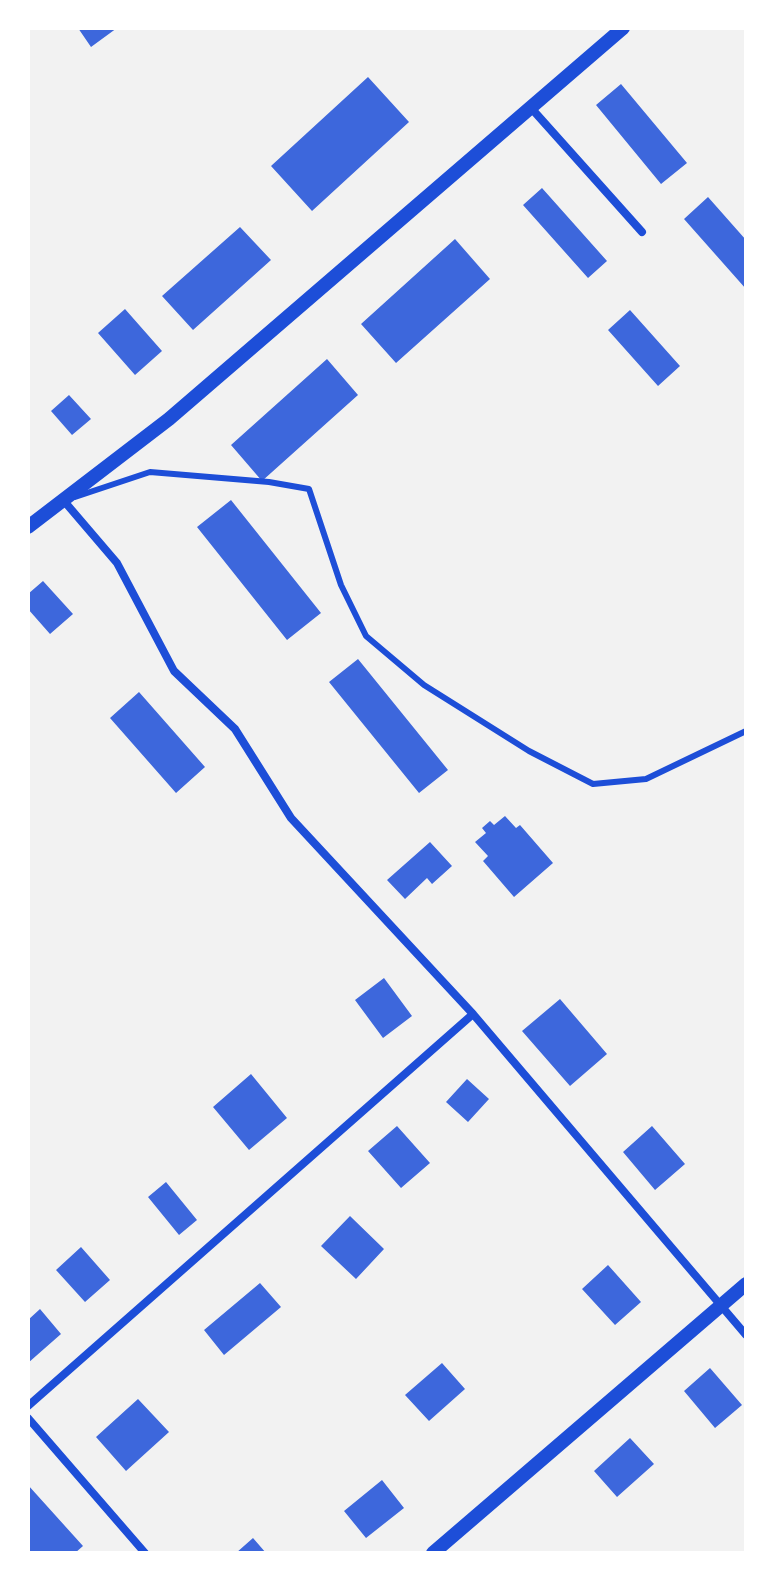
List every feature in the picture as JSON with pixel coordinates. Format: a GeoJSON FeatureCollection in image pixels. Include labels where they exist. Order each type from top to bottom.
{"type":"FeatureCollection","features":[{"type":"Feature","properties":{"kind":"street"},"geometry":{"type":"LineString","coordinates":[[28,527],[169,419],[623,28]]}},
{"type":"Feature","properties":{"kind":"street"},"geometry":{"type":"LineString","coordinates":[[532,109],[642,232]]}},
{"type":"Feature","properties":{"kind":"street"},"geometry":{"type":"LineString","coordinates":[[64,501],[117,563],[174,671],[235,729],[291,818],[473,1014],[746,1335]]}},
{"type":"Feature","properties":{"kind":"street"},"geometry":{"type":"LineString","coordinates":[[28,1406],[473,1014]]}},
{"type":"Feature","properties":{"kind":"street"},"geometry":{"type":"LineString","coordinates":[[433,1553],[746,1284]]}},
{"type":"Feature","properties":{"kind":"street"},"geometry":{"type":"LineString","coordinates":[[28,1418],[145,1553]]}},
{"type":"Feature","properties":{"kind":"lane"},"geometry":{"type":"LineString","coordinates":[[64,501],[150,472],[269,482],[309,489],[341,585],[366,636],[424,685],[529,751],[593,784],[646,779],[746,731]]}},
{"type":"Feature","properties":{"kind":"building"},"geometry":{"type":"Polygon","coordinates":[[[78,28],[117,28],[91,47],[78,28]]]}},
{"type":"Feature","properties":{"kind":"building"},"geometry":{"type":"Polygon","coordinates":[[[368,77],[409,122],[312,211],[271,166],[368,77]]]}},
{"type":"Feature","properties":{"kind":"building"},"geometry":{"type":"Polygon","coordinates":[[[621,84],[687,163],[661,184],[596,105],[621,84]]]}},
{"type":"Feature","properties":{"kind":"building"},"geometry":{"type":"Polygon","coordinates":[[[542,188],[607,261],[588,278],[523,205],[542,188]]]}},
{"type":"Feature","properties":{"kind":"building"},"geometry":{"type":"Polygon","coordinates":[[[708,197],[746,240],[746,289],[684,219],[708,197]]]}},
{"type":"Feature","properties":{"kind":"building"},"geometry":{"type":"Polygon","coordinates":[[[240,227],[271,260],[193,330],[162,296],[240,227]]]}},
{"type":"Feature","properties":{"kind":"building"},"geometry":{"type":"Polygon","coordinates":[[[455,239],[490,279],[396,363],[361,324],[455,239]]]}},
{"type":"Feature","properties":{"kind":"building"},"geometry":{"type":"Polygon","coordinates":[[[125,309],[162,351],[135,375],[98,333],[125,309]]]}},
{"type":"Feature","properties":{"kind":"building"},"geometry":{"type":"Polygon","coordinates":[[[630,310],[680,366],[658,386],[608,330],[630,310]]]}},
{"type":"Feature","properties":{"kind":"building"},"geometry":{"type":"Polygon","coordinates":[[[327,359],[358,395],[262,481],[231,445],[327,359]]]}},
{"type":"Feature","properties":{"kind":"building"},"geometry":{"type":"Polygon","coordinates":[[[69,395],[91,419],[72,435],[51,411],[69,395]]]}},
{"type":"Feature","properties":{"kind":"building"},"geometry":{"type":"Polygon","coordinates":[[[231,500],[321,613],[287,640],[197,527],[231,500]]]}},
{"type":"Feature","properties":{"kind":"building"},"geometry":{"type":"Polygon","coordinates":[[[43,581],[73,614],[50,634],[28,609],[28,594],[43,581]]]}},
{"type":"Feature","properties":{"kind":"building"},"geometry":{"type":"Polygon","coordinates":[[[358,659],[448,770],[419,793],[329,682],[358,659]]]}},
{"type":"Feature","properties":{"kind":"building"},"geometry":{"type":"Polygon","coordinates":[[[139,692],[205,767],[176,793],[110,718],[139,692]]]}},
{"type":"Feature","properties":{"kind":"building"},"geometry":{"type":"Polygon","coordinates":[[[505,816],[516,828],[520,825],[553,863],[514,897],[483,861],[488,856],[475,842],[486,833],[482,828],[490,821],[494,825],[505,816]]]}},
{"type":"Feature","properties":{"kind":"building"},"geometry":{"type":"Polygon","coordinates":[[[430,842],[452,866],[432,884],[427,878],[405,899],[387,880],[430,842]]]}},
{"type":"Feature","properties":{"kind":"building"},"geometry":{"type":"Polygon","coordinates":[[[384,978],[412,1016],[383,1038],[355,1000],[384,978]]]}},
{"type":"Feature","properties":{"kind":"building"},"geometry":{"type":"Polygon","coordinates":[[[560,999],[607,1054],[570,1086],[522,1031],[560,999]]]}},
{"type":"Feature","properties":{"kind":"building"},"geometry":{"type":"Polygon","coordinates":[[[251,1074],[287,1118],[249,1150],[213,1107],[251,1074]]]}},
{"type":"Feature","properties":{"kind":"building"},"geometry":{"type":"Polygon","coordinates":[[[467,1079],[489,1099],[468,1122],[446,1102],[467,1079]]]}},
{"type":"Feature","properties":{"kind":"building"},"geometry":{"type":"Polygon","coordinates":[[[397,1126],[430,1163],[401,1188],[368,1151],[397,1126]]]}},
{"type":"Feature","properties":{"kind":"building"},"geometry":{"type":"Polygon","coordinates":[[[652,1126],[685,1164],[655,1190],[623,1152],[652,1126]]]}},
{"type":"Feature","properties":{"kind":"building"},"geometry":{"type":"Polygon","coordinates":[[[166,1182],[197,1220],[179,1235],[148,1197],[166,1182]]]}},
{"type":"Feature","properties":{"kind":"building"},"geometry":{"type":"Polygon","coordinates":[[[350,1216],[384,1249],[356,1279],[321,1246],[350,1216]]]}},
{"type":"Feature","properties":{"kind":"building"},"geometry":{"type":"Polygon","coordinates":[[[81,1247],[110,1280],[85,1302],[56,1270],[81,1247]]]}},
{"type":"Feature","properties":{"kind":"building"},"geometry":{"type":"Polygon","coordinates":[[[608,1265],[641,1302],[615,1325],[582,1289],[608,1265]]]}},
{"type":"Feature","properties":{"kind":"building"},"geometry":{"type":"Polygon","coordinates":[[[260,1283],[281,1307],[224,1355],[204,1330],[260,1283]]]}},
{"type":"Feature","properties":{"kind":"building"},"geometry":{"type":"Polygon","coordinates":[[[40,1309],[61,1334],[28,1363],[28,1320],[40,1309]]]}},
{"type":"Feature","properties":{"kind":"building"},"geometry":{"type":"Polygon","coordinates":[[[442,1363],[465,1389],[429,1421],[405,1395],[442,1363]]]}},
{"type":"Feature","properties":{"kind":"building"},"geometry":{"type":"Polygon","coordinates":[[[710,1368],[742,1405],[715,1428],[684,1391],[710,1368]]]}},
{"type":"Feature","properties":{"kind":"building"},"geometry":{"type":"Polygon","coordinates":[[[138,1399],[169,1432],[126,1471],[96,1437],[138,1399]]]}},
{"type":"Feature","properties":{"kind":"building"},"geometry":{"type":"Polygon","coordinates":[[[630,1438],[654,1464],[617,1497],[594,1471],[630,1438]]]}},
{"type":"Feature","properties":{"kind":"building"},"geometry":{"type":"Polygon","coordinates":[[[382,1480],[404,1508],[366,1538],[344,1511],[382,1480]]]}},
{"type":"Feature","properties":{"kind":"building"},"geometry":{"type":"Polygon","coordinates":[[[28,1485],[83,1546],[75,1553],[28,1553],[28,1485]]]}},
{"type":"Feature","properties":{"kind":"building"},"geometry":{"type":"Polygon","coordinates":[[[253,1538],[266,1553],[236,1553],[253,1538]]]}}]}
